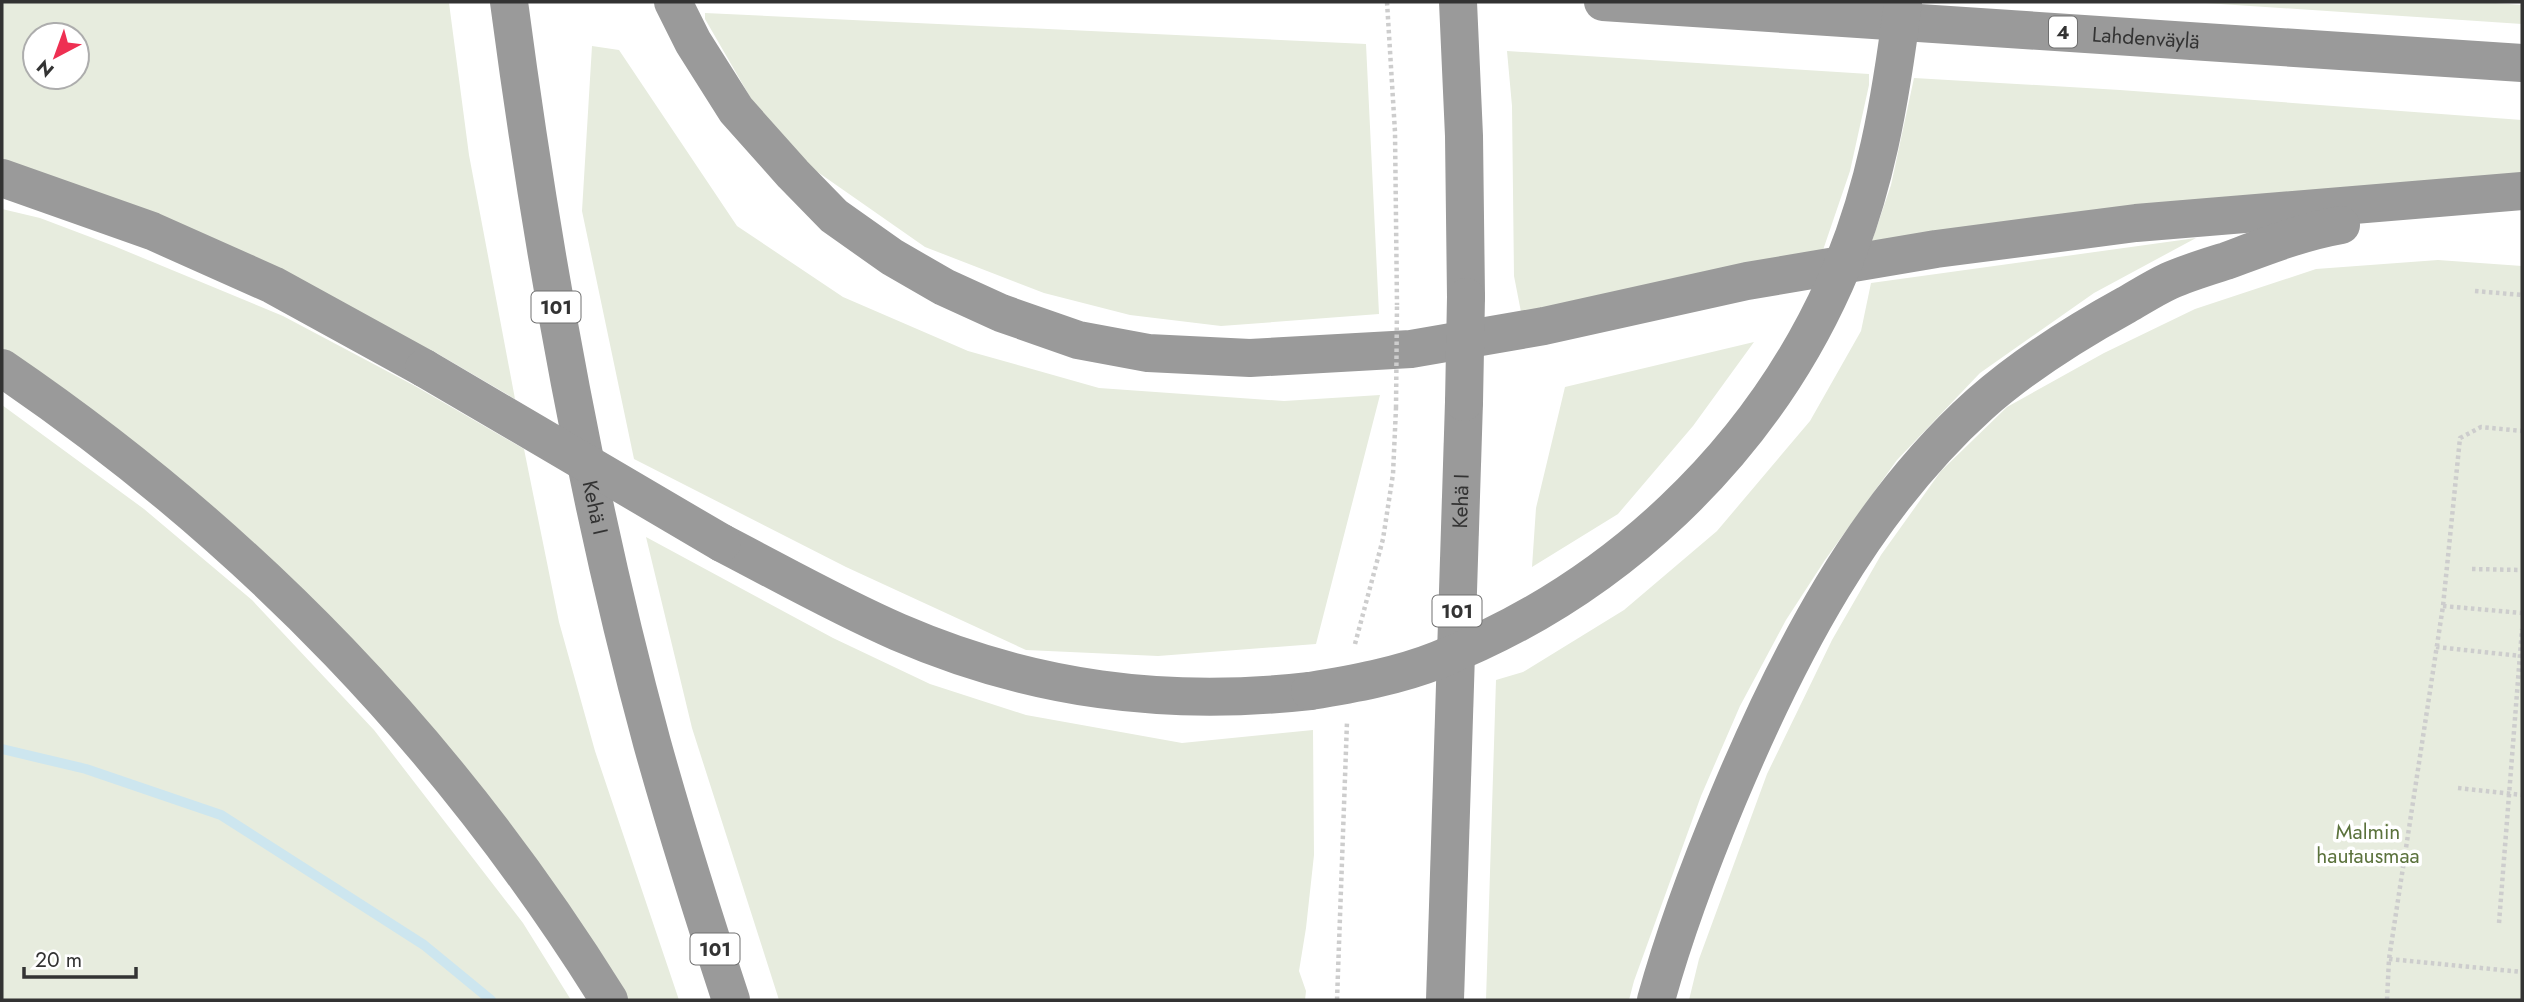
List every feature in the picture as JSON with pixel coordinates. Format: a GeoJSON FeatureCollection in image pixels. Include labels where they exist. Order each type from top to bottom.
{"type":"FeatureCollection","features":[{"type":"Feature","properties":{"kind":"highway","name":"Kehä I"},"geometry":{"type":"LineString","coordinates":[[509,2],[520,88],[564,353],[612,582],[652,742],[732,1000]]}},
{"type":"Feature","properties":{"kind":"highway"},"geometry":{"type":"LineString","coordinates":[[673,2],[693,43],[736,110],[834,216],[892,257],[944,287],[1001,313],[1078,340],[1148,353],[1250,358],[1410,349],[1544,326],[1747,281],[1936,249],[2136,223],[2522,191]]}},
{"type":"Feature","properties":{"kind":"highway","name":"Kehä I"},"geometry":{"type":"LineString","coordinates":[[1445,1000],[1466,297],[1464,136],[1458,2]]}},
{"type":"Feature","properties":{"kind":"highway","name":"Lahdenväylä"},"geometry":{"type":"LineString","coordinates":[[1603,2],[2522,63]]}},
{"type":"Feature","properties":{"kind":"highway"},"geometry":{"type":"LineString","coordinates":[[2,178],[152,231],[273,285],[424,368],[722,542],[833,601],[899,632],[968,659],[1022,675],[1114,693],[1164,697],[1260,696],[1362,682],[1437,660],[1533,614],[1582,585],[1630,550],[1704,481],[1779,387],[1836,283],[1876,163],[1893,83],[1903,2]]}},
{"type":"Feature","properties":{"kind":"highway"},"geometry":{"type":"LineString","coordinates":[[1656,1000],[1673,940],[1704,855],[1786,668],[1841,572],[1900,489],[1980,404],[2022,370],[2090,325],[2169,281],[2309,231],[2522,191]]}},
{"type":"Feature","properties":{"kind":"highway"},"geometry":{"type":"LineString","coordinates":[[2,368],[80,422],[222,537],[289,599],[361,673],[418,736],[493,832],[564,928],[609,1000]]}},
{"type":"Feature","properties":{"kind":"path"},"geometry":{"type":"LineString","coordinates":[[1387,2],[1395,132],[1396,408]]}},
{"type":"Feature","properties":{"kind":"path"},"geometry":{"type":"LineString","coordinates":[[2475,291],[2522,295]]}},
{"type":"Feature","properties":{"kind":"path"},"geometry":{"type":"LineString","coordinates":[[2387,1000],[2389,959],[2437,647],[2460,438],[2481,427],[2522,431]]}},
{"type":"Feature","properties":{"kind":"path"},"geometry":{"type":"LineString","coordinates":[[2472,569],[2522,570]]}},
{"type":"Feature","properties":{"kind":"path"},"geometry":{"type":"LineString","coordinates":[[2442,606],[2522,613]]}},
{"type":"Feature","properties":{"kind":"path"},"geometry":{"type":"LineString","coordinates":[[2499,923],[2522,629]]}},
{"type":"Feature","properties":{"kind":"path"},"geometry":{"type":"LineString","coordinates":[[2437,647],[2521,656]]}},
{"type":"Feature","properties":{"kind":"path"},"geometry":{"type":"LineString","coordinates":[[2458,788],[2522,795]]}},
{"type":"Feature","properties":{"kind":"path"},"geometry":{"type":"LineString","coordinates":[[2389,959],[2522,972]]}},
{"type":"Feature","properties":{"kind":"green space"},"geometry":{"type":"Polygon","coordinates":[[[2,2],[449,3],[469,155],[515,399],[433,351],[2,164],[2,2]]]}},
{"type":"Feature","properties":{"kind":"green space"},"geometry":{"type":"Polygon","coordinates":[[[2190,2],[2495,3],[2522,5],[2522,24],[2190,2]]]}},
{"type":"Feature","properties":{"kind":"green space"},"geometry":{"type":"Polygon","coordinates":[[[705,13],[1366,44],[1379,314],[1221,326],[1130,315],[1044,293],[925,247],[809,166],[757,109],[705,19],[705,13]]]}},
{"type":"Feature","properties":{"kind":"green space"},"geometry":{"type":"Polygon","coordinates":[[[592,46],[619,50],[737,226],[843,297],[968,351],[1099,388],[1284,401],[1380,395],[1316,644],[1158,656],[1026,650],[846,567],[634,459],[582,211],[592,46]]]}},
{"type":"Feature","properties":{"kind":"green space"},"geometry":{"type":"Polygon","coordinates":[[[1507,51],[1869,74],[1869,85],[1850,171],[1822,253],[1521,312],[1514,276],[1512,106],[1507,51]]]}},
{"type":"Feature","properties":{"kind":"green space"},"geometry":{"type":"Polygon","coordinates":[[[1914,78],[2120,90],[2522,120],[2522,173],[1872,241],[1891,185],[1914,78]]]}},
{"type":"Feature","properties":{"kind":"green space"},"geometry":{"type":"Polygon","coordinates":[[[2,209],[40,218],[114,246],[283,316],[415,386],[524,449],[559,622],[595,751],[679,1000],[623,1000],[482,797],[2,350],[2,209]]]}},
{"type":"Feature","properties":{"kind":"green space"},"geometry":{"type":"Polygon","coordinates":[[[2196,238],[2094,293],[1980,373],[1897,460],[1825,560],[1786,620],[1740,706],[1701,796],[1629,1000],[1486,1000],[1496,680],[1523,672],[1624,610],[1717,531],[1810,421],[1861,331],[1871,283],[2196,238]]]}},
{"type":"Feature","properties":{"kind":"green space","name":"Malmin hautausmaa"},"geometry":{"type":"Polygon","coordinates":[[[2438,260],[2522,266],[2522,1000],[1689,1000],[1699,959],[1767,774],[1832,640],[1881,555],[1941,471],[2007,407],[2104,353],[2195,309],[2316,269],[2438,260]]]}},
{"type":"Feature","properties":{"kind":"green space"},"geometry":{"type":"Polygon","coordinates":[[[1754,342],[1693,426],[1618,514],[1532,567],[1536,508],[1565,387],[1754,342]]]}},
{"type":"Feature","properties":{"kind":"green space"},"geometry":{"type":"Polygon","coordinates":[[[2,405],[144,509],[252,600],[374,730],[523,923],[571,1000],[2,1000],[2,405]]]}},
{"type":"Feature","properties":{"kind":"green space"},"geometry":{"type":"Polygon","coordinates":[[[646,537],[833,638],[930,684],[1026,715],[1182,743],[1313,730],[1314,855],[1299,971],[1306,991],[1305,1000],[779,1000],[692,728],[646,537]]]}},
{"type":"Feature","properties":{"kind":"waterway"},"geometry":{"type":"LineString","coordinates":[[2,749],[86,769],[221,815],[424,945],[491,1000]]}}]}
